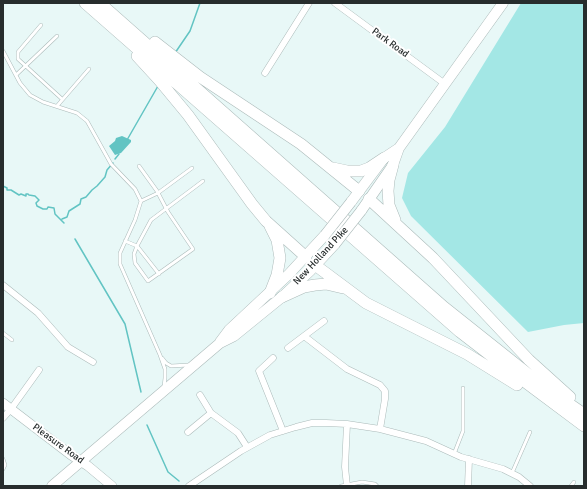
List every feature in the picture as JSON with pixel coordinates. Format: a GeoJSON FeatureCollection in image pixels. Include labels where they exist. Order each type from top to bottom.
{"type":"FeatureCollection","features":[{"type":"Feature","properties":{"kind":"highway"},"geometry":{"type":"LineString","coordinates":[[85,3],[167,69],[444,307],[536,380],[584,414]]}},
{"type":"Feature","properties":{"kind":"highway"},"geometry":{"type":"LineString","coordinates":[[100,3],[167,69],[460,332],[584,427]]}},
{"type":"Feature","properties":{"kind":"highway"},"geometry":{"type":"LineString","coordinates":[[106,3],[167,69],[199,129],[274,234],[279,252],[278,269],[270,293]]}},
{"type":"Feature","properties":{"kind":"highway"},"geometry":{"type":"LineString","coordinates":[[167,69],[212,85],[301,144],[359,191]]}},
{"type":"Feature","properties":{"kind":"highway"},"geometry":{"type":"LineString","coordinates":[[330,167],[342,171],[356,171],[389,162],[388,196],[390,210],[397,224]]}},
{"type":"Feature","properties":{"kind":"highway"},"geometry":{"type":"LineString","coordinates":[[369,200],[397,224],[453,279],[528,360],[584,409]]}},
{"type":"Feature","properties":{"kind":"highway"},"geometry":{"type":"LineString","coordinates":[[266,221],[306,256]]}},
{"type":"Feature","properties":{"kind":"highway"},"geometry":{"type":"LineString","coordinates":[[315,265],[346,289],[377,309],[452,346],[482,363],[584,427]]}},
{"type":"Feature","properties":{"kind":"highway"},"geometry":{"type":"LineString","coordinates":[[282,297],[304,287],[315,285],[331,285],[346,289]]}},
{"type":"Feature","properties":{"kind":"main road","name":"New Holland Pike"},"geometry":{"type":"LineString","coordinates":[[52,486],[220,343],[234,336],[282,297],[335,244],[369,200],[389,162],[503,3]]}},
{"type":"Feature","properties":{"kind":"main road","name":"New Holland Pike"},"geometry":{"type":"LineString","coordinates":[[220,343],[229,330],[270,293],[306,256],[325,235],[359,191],[389,162]]}},
{"type":"Feature","properties":{"kind":"main road"},"geometry":{"type":"LineString","coordinates":[[359,191],[369,200]]}},
{"type":"Feature","properties":{"kind":"main road"},"geometry":{"type":"LineString","coordinates":[[306,256],[315,265]]}},
{"type":"Feature","properties":{"kind":"street"},"geometry":{"type":"LineString","coordinates":[[265,73],[309,3]]}},
{"type":"Feature","properties":{"kind":"street","name":"Park Road"},"geometry":{"type":"LineString","coordinates":[[335,3],[445,84]]}},
{"type":"Feature","properties":{"kind":"street"},"geometry":{"type":"LineString","coordinates":[[4,287],[38,313],[68,347],[93,362]]}},
{"type":"Feature","properties":{"kind":"street"},"geometry":{"type":"LineString","coordinates":[[288,348],[324,321]]}},
{"type":"Feature","properties":{"kind":"street"},"geometry":{"type":"LineString","coordinates":[[304,336],[347,369],[380,385],[385,391],[380,429]]}},
{"type":"Feature","properties":{"kind":"street"},"geometry":{"type":"LineString","coordinates":[[273,358],[259,371],[283,431]]}},
{"type":"Feature","properties":{"kind":"street"},"geometry":{"type":"LineString","coordinates":[[3,418],[39,370]]}},
{"type":"Feature","properties":{"kind":"street"},"geometry":{"type":"LineString","coordinates":[[200,395],[211,413],[238,433],[247,447]]}},
{"type":"Feature","properties":{"kind":"street","name":"Pleasure Road"},"geometry":{"type":"LineString","coordinates":[[3,403],[71,456],[88,466],[112,486]]}},
{"type":"Feature","properties":{"kind":"street"},"geometry":{"type":"LineString","coordinates":[[188,432],[211,413]]}},
{"type":"Feature","properties":{"kind":"street"},"geometry":{"type":"LineString","coordinates":[[189,486],[247,447],[270,435],[312,424],[347,424],[380,429],[416,438],[454,454],[492,465],[512,473],[530,486]]}},
{"type":"Feature","properties":{"kind":"street"},"geometry":{"type":"LineString","coordinates":[[345,485],[347,424]]}},
{"type":"Feature","properties":{"kind":"street"},"geometry":{"type":"LineString","coordinates":[[468,486],[469,459]]}},
{"type":"Feature","properties":{"kind":"lane"},"geometry":{"type":"LineString","coordinates":[[41,25],[18,52],[18,59],[62,99]]}},
{"type":"Feature","properties":{"kind":"lane"},"geometry":{"type":"LineString","coordinates":[[16,76],[57,36]]}},
{"type":"Feature","properties":{"kind":"lane"},"geometry":{"type":"LineString","coordinates":[[3,51],[20,83],[30,95],[77,113],[87,121],[111,164],[135,189],[141,201],[136,220],[120,253],[120,264],[160,355],[166,378],[164,391]]}},
{"type":"Feature","properties":{"kind":"lane"},"geometry":{"type":"LineString","coordinates":[[57,106],[89,69]]}},
{"type":"Feature","properties":{"kind":"lane"},"geometry":{"type":"LineString","coordinates":[[139,166],[158,193],[166,208],[193,248],[148,281],[135,263],[134,254],[151,220],[166,208],[202,181]]}},
{"type":"Feature","properties":{"kind":"lane"},"geometry":{"type":"LineString","coordinates":[[141,201],[158,193],[192,168]]}},
{"type":"Feature","properties":{"kind":"lane"},"geometry":{"type":"LineString","coordinates":[[125,241],[137,246],[159,274]]}},
{"type":"Feature","properties":{"kind":"lane"},"geometry":{"type":"LineString","coordinates":[[3,333],[12,340]]}},
{"type":"Feature","properties":{"kind":"lane"},"geometry":{"type":"LineString","coordinates":[[160,355],[166,363],[171,366],[195,364]]}},
{"type":"Feature","properties":{"kind":"lane"},"geometry":{"type":"LineString","coordinates":[[454,454],[463,431],[463,388]]}},
{"type":"Feature","properties":{"kind":"lane"},"geometry":{"type":"LineString","coordinates":[[512,473],[530,432]]}},
{"type":"Feature","properties":{"kind":"lane"},"geometry":{"type":"LineString","coordinates":[[3,459],[5,465],[3,469]]}},
{"type":"Feature","properties":{"kind":"lane"},"geometry":{"type":"LineString","coordinates":[[345,485],[362,482],[375,484],[377,486]]}},
{"type":"Feature","properties":{"kind":"lane"},"geometry":{"type":"LineString","coordinates":[[571,486],[574,482]]}},
{"type":"Feature","properties":{"kind":"shaded area"},"geometry":{"type":"Polygon","coordinates":[[[521,3],[584,3],[584,323],[528,332],[411,216],[402,198],[408,173],[445,127],[521,3]]]}},
{"type":"Feature","properties":{"kind":"shaded area"},"geometry":{"type":"Polygon","coordinates":[[[122,136],[131,140],[131,142],[121,153],[115,155],[109,146],[115,141],[116,138],[122,136]]]}},
{"type":"Feature","properties":{"kind":"waterway"},"geometry":{"type":"LineString","coordinates":[[175,53],[190,31],[200,3]]}},
{"type":"Feature","properties":{"kind":"waterway"},"geometry":{"type":"LineString","coordinates":[[127,140],[158,86]]}},
{"type":"Feature","properties":{"kind":"waterway"},"geometry":{"type":"LineString","coordinates":[[115,159],[119,154]]}},
{"type":"Feature","properties":{"kind":"waterway"},"geometry":{"type":"LineString","coordinates":[[62,219],[67,217],[69,211],[80,204],[81,199],[86,197],[97,186],[105,177],[107,170],[113,163]]}},
{"type":"Feature","properties":{"kind":"waterway"},"geometry":{"type":"LineString","coordinates":[[3,186],[7,188],[7,190],[11,190],[19,195],[21,194],[26,196],[26,194],[28,194],[35,196],[39,200],[36,203],[37,206],[43,209],[47,209],[48,207],[54,208],[55,214],[64,223]]}},
{"type":"Feature","properties":{"kind":"waterway"},"geometry":{"type":"LineString","coordinates":[[75,239],[125,324],[141,392]]}},
{"type":"Feature","properties":{"kind":"waterway"},"geometry":{"type":"LineString","coordinates":[[147,425],[168,472],[179,481]]}}]}
